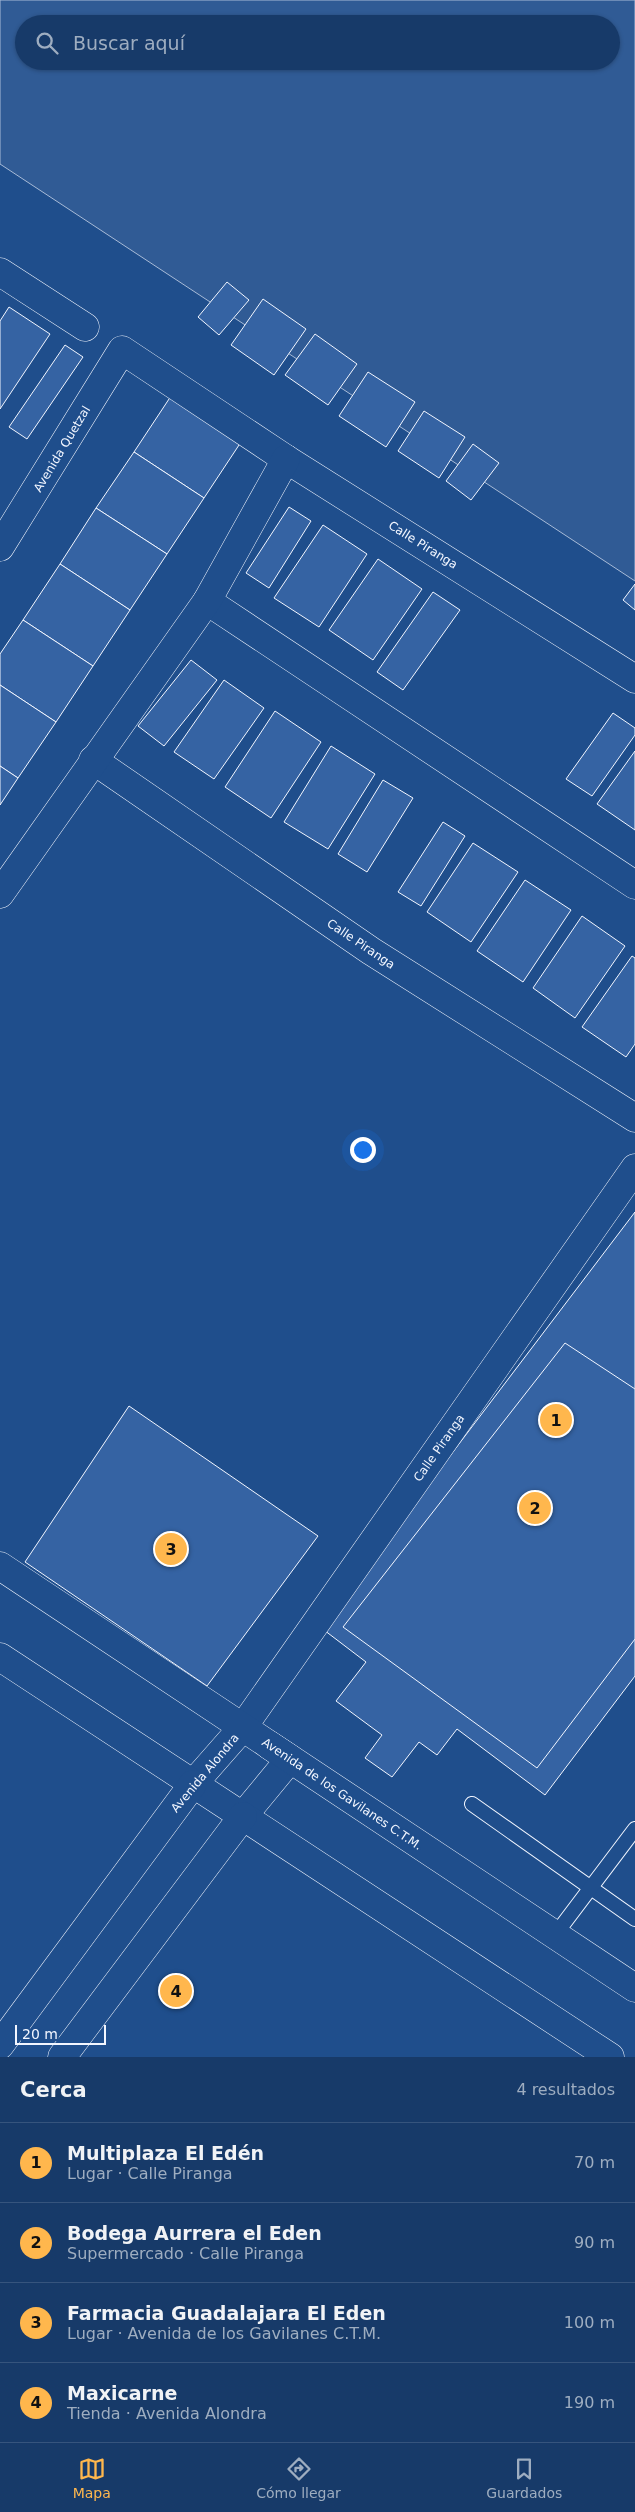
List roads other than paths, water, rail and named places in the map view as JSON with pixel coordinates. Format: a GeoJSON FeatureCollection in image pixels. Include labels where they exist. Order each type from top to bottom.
{"type":"FeatureCollection","features":[{"type":"Feature","properties":{"kind":"street"},"geometry":{"type":"LineString","coordinates":[[0,272],[85,327]]}},
{"type":"Feature","properties":{"kind":"street","name":"Calle Piranga"},"geometry":{"type":"LineString","coordinates":[[122,350],[286,459],[635,678]]}},
{"type":"Feature","properties":{"kind":"street","name":"Avenida Quetzal"},"geometry":{"type":"LineString","coordinates":[[0,546],[122,350]]}},
{"type":"Feature","properties":{"kind":"street"},"geometry":{"type":"LineString","coordinates":[[0,894],[207,601],[286,459]]}},
{"type":"Feature","properties":{"kind":"street"},"geometry":{"type":"LineString","coordinates":[[207,601],[635,885]]}},
{"type":"Feature","properties":{"kind":"street","name":"Calle Piranga"},"geometry":{"type":"LineString","coordinates":[[93,760],[372,951],[635,1118]]}},
{"type":"Feature","properties":{"kind":"street","name":"Calle Piranga"},"geometry":{"type":"LineString","coordinates":[[243,1727],[635,1168]]}},
{"type":"Feature","properties":{"kind":"street"},"geometry":{"type":"LineString","coordinates":[[0,1566],[243,1727]]}},
{"type":"Feature","properties":{"kind":"street"},"geometry":{"type":"LineString","coordinates":[[0,1658],[610,2057]]}},
{"type":"Feature","properties":{"kind":"street","name":"Avenida Alondra"},"geometry":{"type":"LineString","coordinates":[[0,2045],[193,1784],[243,1727],[290,1758]]}},
{"type":"Feature","properties":{"kind":"street"},"geometry":{"type":"LineString","coordinates":[[62,2057],[243,1816],[290,1758]]}},
{"type":"Feature","properties":{"kind":"street","name":"Avenida de los Gavilanes C.T.M."},"geometry":{"type":"LineString","coordinates":[[290,1758],[635,1988]]}},
{"type":"Feature","properties":{"kind":"lane"},"geometry":{"type":"LineString","coordinates":[[472,1804],[635,1919]]}},
{"type":"Feature","properties":{"kind":"lane"},"geometry":{"type":"LineString","coordinates":[[556,1935],[635,1829]]}},
{"type":"Feature","properties":{"kind":"place","name":"Multiplaza El Edén"},"geometry":{"type":"Point","coordinates":[556,1420]}},
{"type":"Feature","properties":{"kind":"place","name":"Bodega Aurrera el Eden"},"geometry":{"type":"Point","coordinates":[535,1508]}},
{"type":"Feature","properties":{"kind":"place","name":"Farmacia Guadalajara El Eden"},"geometry":{"type":"Point","coordinates":[171,1549]}},
{"type":"Feature","properties":{"kind":"place","name":"Maxicarne"},"geometry":{"type":"Point","coordinates":[176,1991]}}]}
